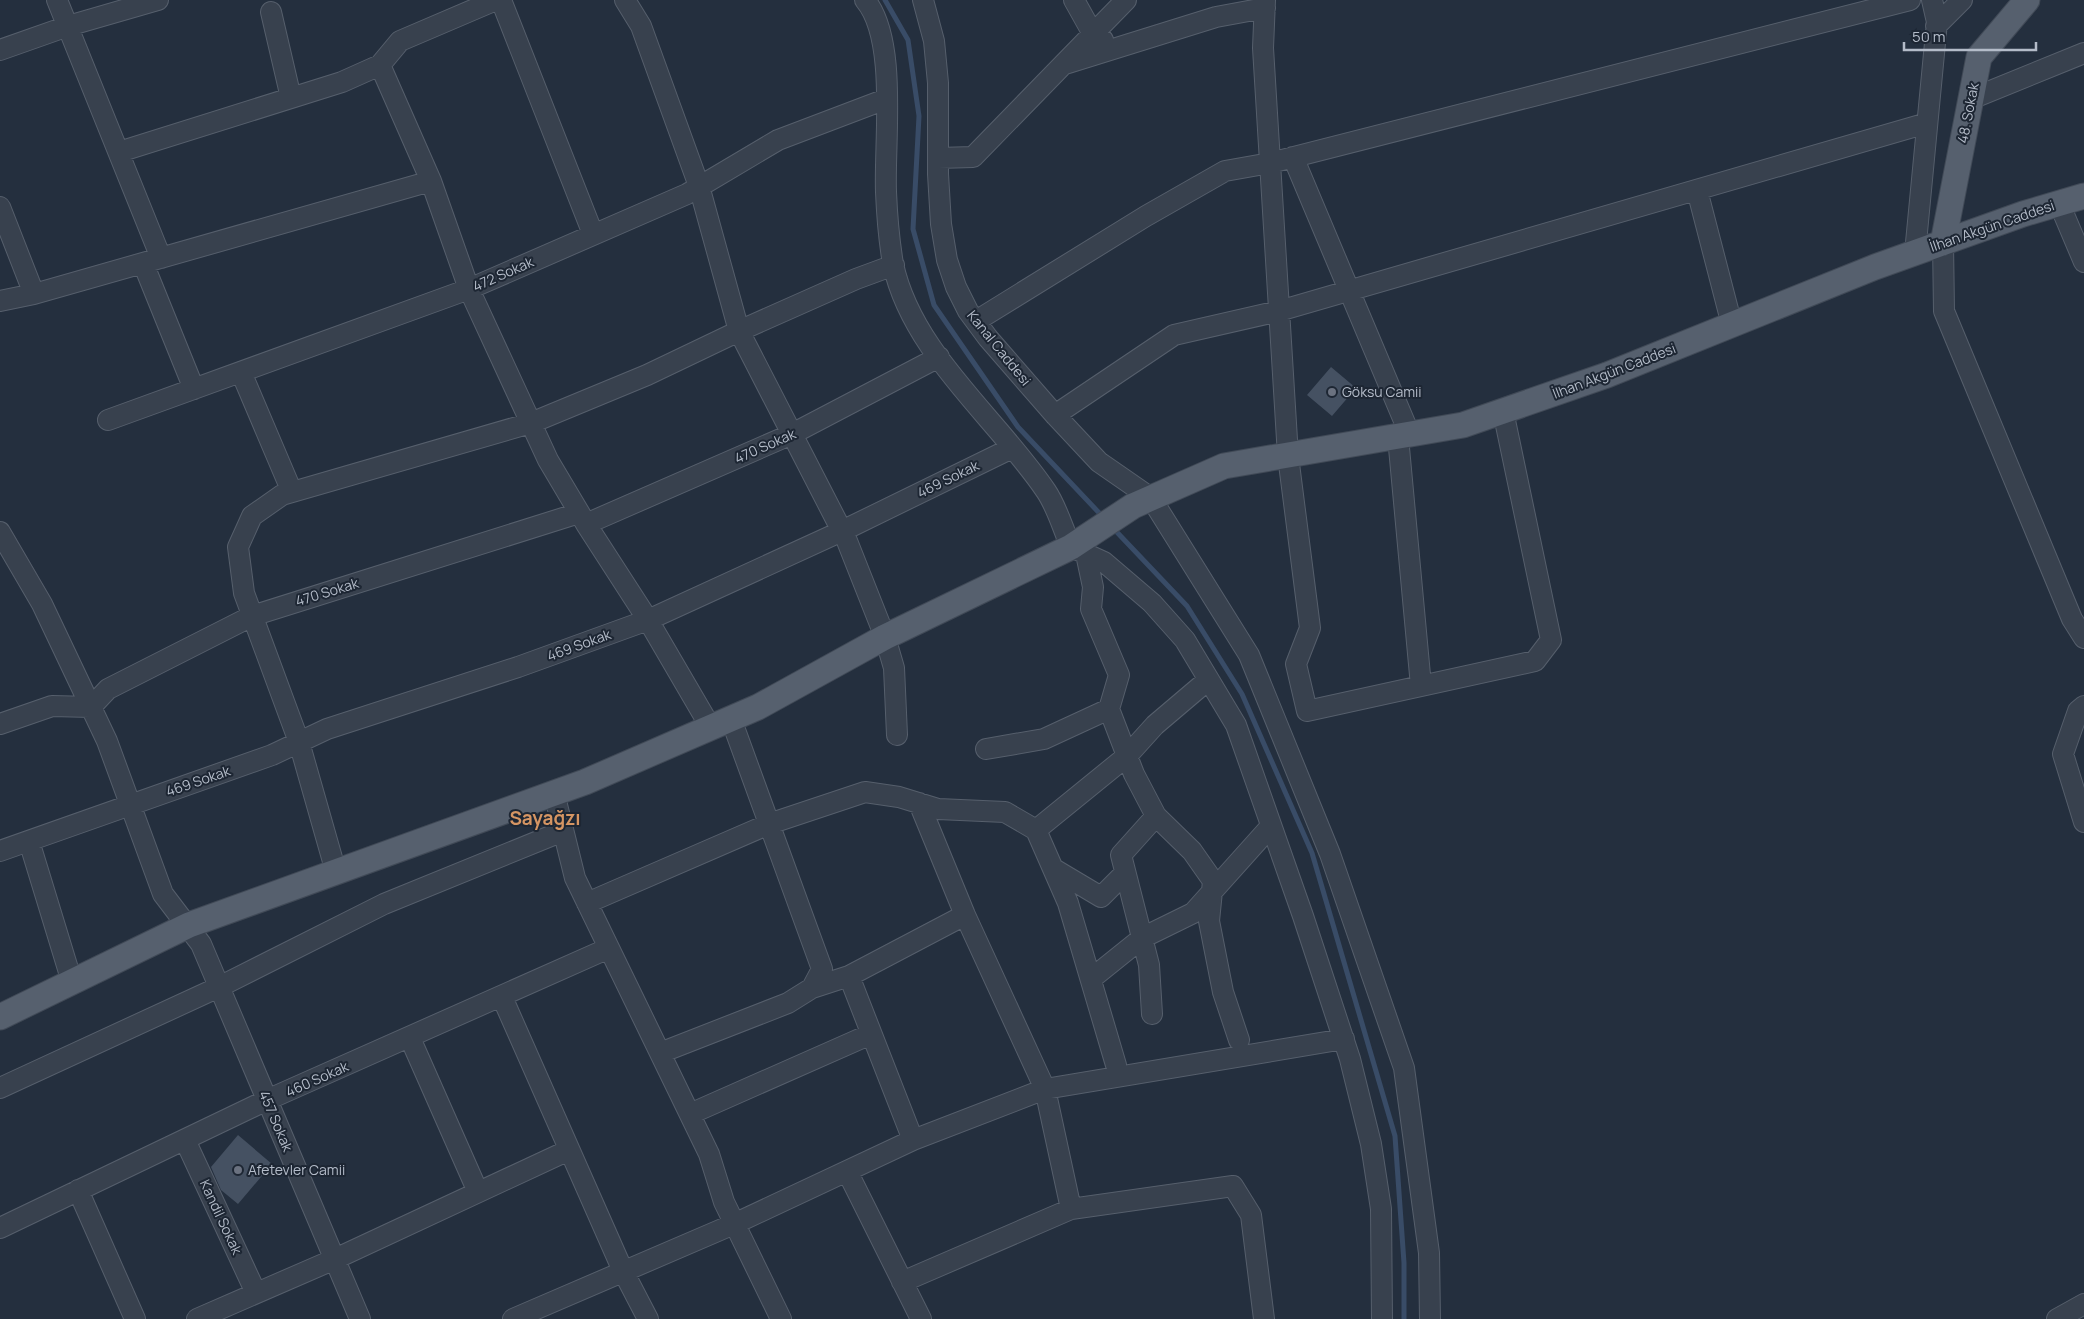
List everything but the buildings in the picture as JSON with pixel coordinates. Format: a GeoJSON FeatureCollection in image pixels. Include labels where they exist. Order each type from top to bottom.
{"type":"FeatureCollection","features":[{"type":"Feature","properties":{"kind":"main road","name":"48. Sokak"},"geometry":{"type":"LineString","coordinates":[[1943,243],[1979,57],[2027,0]]}},
{"type":"Feature","properties":{"kind":"main road","name":"İlhan Akgün Caddesi"},"geometry":{"type":"LineString","coordinates":[[0,1018],[189,925],[554,793],[758,707],[885,637],[1081,546],[1142,502],[1224,466],[1463,425],[1607,375],[1915,253],[2084,196]]}},
{"type":"Feature","properties":{"kind":"street"},"geometry":{"type":"LineString","coordinates":[[57,0],[118,152],[194,389]]}},
{"type":"Feature","properties":{"kind":"street"},"geometry":{"type":"LineString","coordinates":[[0,50],[68,26],[158,0]]}},
{"type":"Feature","properties":{"kind":"street"},"geometry":{"type":"LineString","coordinates":[[118,152],[342,82],[380,65],[400,41],[496,0]]}},
{"type":"Feature","properties":{"kind":"street"},"geometry":{"type":"LineString","coordinates":[[501,0],[593,234]]}},
{"type":"Feature","properties":{"kind":"street"},"geometry":{"type":"LineString","coordinates":[[625,0],[641,26],[699,186],[739,331],[842,531],[885,637],[894,668],[897,735]]}},
{"type":"Feature","properties":{"kind":"street"},"geometry":{"type":"LineString","coordinates":[[865,0],[870,6],[880,29],[886,55],[886,192],[889,235],[894,265],[903,294],[918,326],[939,356],[1047,492],[1081,546],[1093,587],[1091,609],[1119,675],[1108,709],[1127,756],[1156,816],[1192,851],[1212,881],[1209,921],[1223,992],[1239,1040]]}},
{"type":"Feature","properties":{"kind":"street","name":"Kanal Caddesi"},"geometry":{"type":"LineString","coordinates":[[923,0],[934,40],[938,83],[938,158],[941,224],[947,260],[956,287],[976,321],[1055,415],[1099,462],[1142,502]]}},
{"type":"Feature","properties":{"kind":"street"},"geometry":{"type":"LineString","coordinates":[[1074,0],[1093,34],[1118,48]]}},
{"type":"Feature","properties":{"kind":"street"},"geometry":{"type":"LineString","coordinates":[[938,158],[973,158],[1126,0]]}},
{"type":"Feature","properties":{"kind":"street"},"geometry":{"type":"LineString","coordinates":[[976,321],[1146,216],[1225,172],[1270,163],[1910,0]]}},
{"type":"Feature","properties":{"kind":"street"},"geometry":{"type":"LineString","coordinates":[[1915,253],[1936,26],[1932,0]]}},
{"type":"Feature","properties":{"kind":"street"},"geometry":{"type":"LineString","coordinates":[[1936,26],[1962,0]]}},
{"type":"Feature","properties":{"kind":"street"},"geometry":{"type":"LineString","coordinates":[[1063,65],[1216,16],[1265,4],[1263,48],[1288,456],[1310,628],[1296,664],[1307,711],[1536,661],[1551,640],[1503,411]]}},
{"type":"Feature","properties":{"kind":"street"},"geometry":{"type":"LineString","coordinates":[[271,12],[291,98]]}},
{"type":"Feature","properties":{"kind":"street"},"geometry":{"type":"LineString","coordinates":[[1971,99],[2084,53]]}},
{"type":"Feature","properties":{"kind":"street"},"geometry":{"type":"LineString","coordinates":[[380,65],[431,181],[469,289],[548,460],[583,519],[648,620],[721,723],[769,824],[822,969],[812,988]]}},
{"type":"Feature","properties":{"kind":"street","name":"472 Sokak"},"geometry":{"type":"LineString","coordinates":[[108,420],[469,289],[699,186],[778,140],[886,99]]}},
{"type":"Feature","properties":{"kind":"street"},"geometry":{"type":"LineString","coordinates":[[1055,415],[1174,335],[1279,311],[1927,123]]}},
{"type":"Feature","properties":{"kind":"street"},"geometry":{"type":"LineString","coordinates":[[1293,157],[1350,291],[1404,436],[1421,686]]}},
{"type":"Feature","properties":{"kind":"street"},"geometry":{"type":"LineString","coordinates":[[0,301],[34,294],[431,181]]}},
{"type":"Feature","properties":{"kind":"street"},"geometry":{"type":"LineString","coordinates":[[1697,190],[1732,325]]}},
{"type":"Feature","properties":{"kind":"street"},"geometry":{"type":"LineString","coordinates":[[2059,204],[2084,262]]}},
{"type":"Feature","properties":{"kind":"street"},"geometry":{"type":"LineString","coordinates":[[0,207],[34,294]]}},
{"type":"Feature","properties":{"kind":"street"},"geometry":{"type":"LineString","coordinates":[[1943,243],[1944,311],[2072,619],[2084,638]]}},
{"type":"Feature","properties":{"kind":"street"},"geometry":{"type":"LineString","coordinates":[[336,872],[299,742],[244,593],[238,547],[252,516],[282,495],[531,423],[647,375],[739,331],[856,279],[894,265]]}},
{"type":"Feature","properties":{"kind":"street","name":"470 Sokak"},"geometry":{"type":"LineString","coordinates":[[91,707],[108,689],[252,616],[583,519],[792,434],[939,356]]}},
{"type":"Feature","properties":{"kind":"street"},"geometry":{"type":"LineString","coordinates":[[241,372],[292,492]]}},
{"type":"Feature","properties":{"kind":"street","name":"469 Sokak"},"geometry":{"type":"LineString","coordinates":[[0,851],[272,755],[327,729],[518,667],[648,620],[842,531],[1012,448]]}},
{"type":"Feature","properties":{"kind":"street"},"geometry":{"type":"LineString","coordinates":[[1142,502],[1249,655],[1330,854],[1404,1068],[1429,1253],[1430,1319]]}},
{"type":"Feature","properties":{"kind":"street","name":"457 Sokak"},"geometry":{"type":"LineString","coordinates":[[0,532],[42,604],[107,741],[163,894],[189,925],[201,944],[360,1319]]}},
{"type":"Feature","properties":{"kind":"street"},"geometry":{"type":"LineString","coordinates":[[1081,546],[1104,562],[1152,603],[1185,640],[1236,725],[1344,1039],[1371,1144],[1381,1209],[1382,1319]]}},
{"type":"Feature","properties":{"kind":"street"},"geometry":{"type":"LineString","coordinates":[[1036,830],[1127,756],[1155,725],[1208,680]]}},
{"type":"Feature","properties":{"kind":"street"},"geometry":{"type":"LineString","coordinates":[[0,724],[52,706],[91,707]]}},
{"type":"Feature","properties":{"kind":"street"},"geometry":{"type":"LineString","coordinates":[[2084,706],[2078,711],[2063,754],[2084,822]]}},
{"type":"Feature","properties":{"kind":"street"},"geometry":{"type":"LineString","coordinates":[[986,749],[1044,739],[1108,709]]}},
{"type":"Feature","properties":{"kind":"street"},"geometry":{"type":"LineString","coordinates":[[587,903],[769,824],[865,792],[900,797],[938,809],[1005,812],[1036,830],[1054,869],[1068,903],[1116,1065]]}},
{"type":"Feature","properties":{"kind":"street"},"geometry":{"type":"LineString","coordinates":[[554,793],[575,878],[709,1154],[724,1202],[781,1319]]}},
{"type":"Feature","properties":{"kind":"street"},"geometry":{"type":"LineString","coordinates":[[919,803],[966,915],[1045,1090],[1072,1209]]}},
{"type":"Feature","properties":{"kind":"street"},"geometry":{"type":"LineString","coordinates":[[1152,1014],[1149,965],[1121,855],[1156,816]]}},
{"type":"Feature","properties":{"kind":"street"},"geometry":{"type":"LineString","coordinates":[[1090,979],[1142,938],[1193,913],[1271,826]]}},
{"type":"Feature","properties":{"kind":"street"},"geometry":{"type":"LineString","coordinates":[[0,1088],[219,987],[384,904],[564,831]]}},
{"type":"Feature","properties":{"kind":"street"},"geometry":{"type":"LineString","coordinates":[[29,841],[72,982]]}},
{"type":"Feature","properties":{"kind":"street"},"geometry":{"type":"LineString","coordinates":[[1054,869],[1100,897],[1125,873]]}},
{"type":"Feature","properties":{"kind":"street"},"geometry":{"type":"LineString","coordinates":[[660,1053],[788,1003],[812,988],[849,976],[966,915]]}},
{"type":"Feature","properties":{"kind":"street","name":"460 Sokak"},"geometry":{"type":"LineString","coordinates":[[0,1228],[267,1100],[609,948]]}},
{"type":"Feature","properties":{"kind":"street"},"geometry":{"type":"LineString","coordinates":[[849,976],[913,1140]]}},
{"type":"Feature","properties":{"kind":"street"},"geometry":{"type":"LineString","coordinates":[[502,997],[623,1272],[648,1319]]}},
{"type":"Feature","properties":{"kind":"street"},"geometry":{"type":"LineString","coordinates":[[690,1114],[871,1034]]}},
{"type":"Feature","properties":{"kind":"street"},"geometry":{"type":"LineString","coordinates":[[410,1038],[478,1192]]}},
{"type":"Feature","properties":{"kind":"street"},"geometry":{"type":"LineString","coordinates":[[513,1319],[734,1224],[913,1140],[1045,1090],[1344,1039]]}},
{"type":"Feature","properties":{"kind":"street","name":"Kandil Sokak"},"geometry":{"type":"LineString","coordinates":[[185,1140],[256,1294]]}},
{"type":"Feature","properties":{"kind":"street"},"geometry":{"type":"LineString","coordinates":[[197,1319],[335,1259],[569,1150]]}},
{"type":"Feature","properties":{"kind":"street"},"geometry":{"type":"LineString","coordinates":[[847,1171],[921,1319]]}},
{"type":"Feature","properties":{"kind":"street"},"geometry":{"type":"LineString","coordinates":[[902,1282],[1072,1209],[1233,1186],[1251,1215],[1264,1319]]}},
{"type":"Feature","properties":{"kind":"street"},"geometry":{"type":"LineString","coordinates":[[78,1190],[135,1319]]}},
{"type":"Feature","properties":{"kind":"waterway"},"geometry":{"type":"LineString","coordinates":[[885,0],[908,40],[919,116],[913,229],[934,305],[1018,427],[1103,517]]}},
{"type":"Feature","properties":{"kind":"waterway"},"geometry":{"type":"LineString","coordinates":[[1112,527],[1187,606],[1242,694],[1312,853],[1395,1136],[1404,1263],[1404,1319]]}},
{"type":"Feature","properties":{"kind":"place","name":"Göksu Camii"},"geometry":{"type":"Point","coordinates":[1332,392]}},
{"type":"Feature","properties":{"kind":"place","name":"Afetevler Camii"},"geometry":{"type":"Point","coordinates":[238,1170]}},
{"type":"Feature","properties":{"kind":"district","name":"Sayağzı"},"geometry":{"type":"Point","coordinates":[545,818]}}]}
